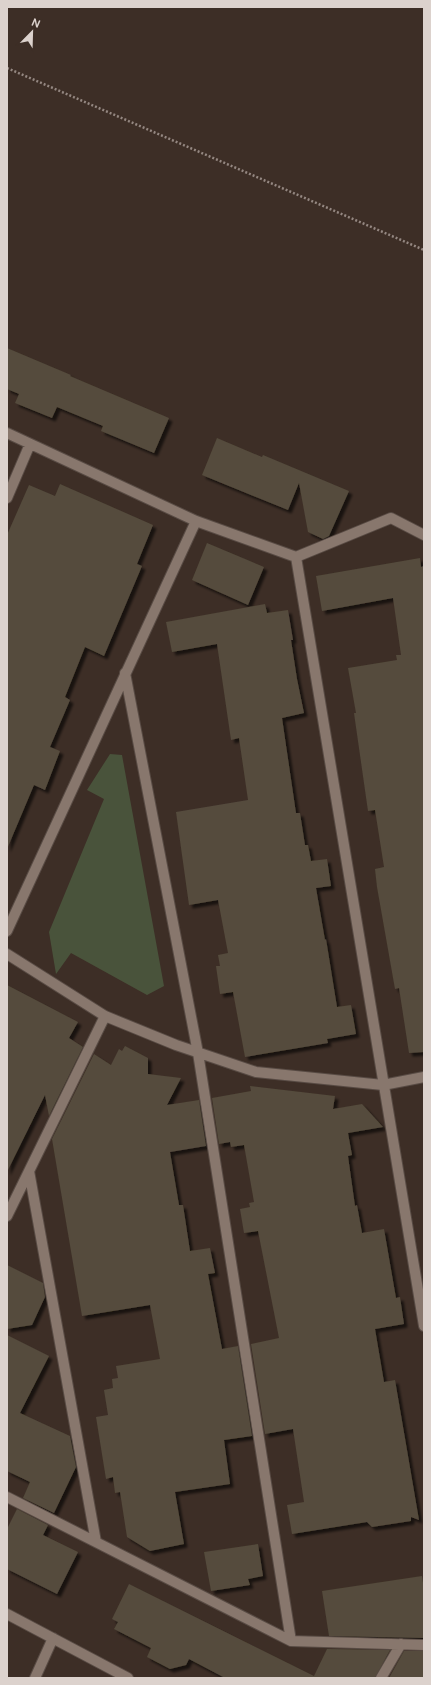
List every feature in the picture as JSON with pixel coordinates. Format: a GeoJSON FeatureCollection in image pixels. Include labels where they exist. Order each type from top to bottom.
{"type":"FeatureCollection","features":[{"type":"Feature","properties":{"kind":"street"},"geometry":{"type":"LineString","coordinates":[[7,433],[196,521],[296,557],[391,518],[424,534]]}},
{"type":"Feature","properties":{"kind":"street"},"geometry":{"type":"LineString","coordinates":[[7,498],[30,444]]}},
{"type":"Feature","properties":{"kind":"street"},"geometry":{"type":"LineString","coordinates":[[7,931],[196,521]]}},
{"type":"Feature","properties":{"kind":"street"},"geometry":{"type":"LineString","coordinates":[[296,557],[424,1326]]}},
{"type":"Feature","properties":{"kind":"street"},"geometry":{"type":"LineString","coordinates":[[126,673],[198,1053],[291,1641]]}},
{"type":"Feature","properties":{"kind":"street"},"geometry":{"type":"LineString","coordinates":[[7,954],[105,1016],[198,1053],[256,1072],[383,1085],[424,1078]]}},
{"type":"Feature","properties":{"kind":"street"},"geometry":{"type":"LineString","coordinates":[[7,1216],[105,1016]]}},
{"type":"Feature","properties":{"kind":"street"},"geometry":{"type":"LineString","coordinates":[[29,1171],[96,1542]]}},
{"type":"Feature","properties":{"kind":"street"},"geometry":{"type":"LineString","coordinates":[[7,1496],[291,1641],[424,1645]]}},
{"type":"Feature","properties":{"kind":"street"},"geometry":{"type":"LineString","coordinates":[[7,1614],[128,1678]]}},
{"type":"Feature","properties":{"kind":"street"},"geometry":{"type":"LineString","coordinates":[[35,1678],[53,1638]]}},
{"type":"Feature","properties":{"kind":"street"},"geometry":{"type":"LineString","coordinates":[[381,1678],[401,1644]]}},
{"type":"Feature","properties":{"kind":"path"},"geometry":{"type":"LineString","coordinates":[[7,68],[424,250]]}},
{"type":"Feature","properties":{"kind":"green space"},"geometry":{"type":"Polygon","coordinates":[[[110,754],[122,755],[164,986],[147,995],[71,953],[56,974],[49,932],[104,799],[87,790],[110,754]]]}},
{"type":"Feature","properties":{"kind":"building"},"geometry":{"type":"Polygon","coordinates":[[[7,348],[169,418],[154,453],[101,431],[103,426],[57,407],[52,418],[15,403],[19,394],[7,389],[7,348]]]}},
{"type":"Feature","properties":{"kind":"building"},"geometry":{"type":"Polygon","coordinates":[[[217,438],[262,457],[263,455],[349,491],[329,536],[323,539],[308,532],[299,483],[288,510],[202,475],[217,438]]]}},
{"type":"Feature","properties":{"kind":"building"},"geometry":{"type":"Polygon","coordinates":[[[60,484],[153,525],[137,564],[142,566],[104,656],[85,647],[65,697],[70,700],[50,747],[60,751],[45,790],[34,785],[7,849],[7,535],[29,485],[55,496],[60,484]]]}},
{"type":"Feature","properties":{"kind":"building"},"geometry":{"type":"Polygon","coordinates":[[[207,543],[264,567],[248,605],[192,580],[207,543]]]}},
{"type":"Feature","properties":{"kind":"building"},"geometry":{"type":"Polygon","coordinates":[[[420,558],[421,567],[424,566],[424,1052],[409,1053],[399,988],[395,989],[377,887],[375,869],[384,867],[375,810],[368,811],[354,713],[356,713],[348,668],[397,660],[396,655],[401,655],[393,598],[322,611],[316,576],[420,558]]]}},
{"type":"Feature","properties":{"kind":"building"},"geometry":{"type":"Polygon","coordinates":[[[265,604],[267,613],[288,610],[297,679],[304,713],[282,718],[296,813],[300,813],[305,845],[308,845],[311,861],[327,859],[331,886],[316,888],[337,1007],[351,1005],[356,1034],[327,1039],[328,1043],[245,1057],[233,992],[220,994],[216,966],[220,966],[218,955],[228,953],[218,900],[189,905],[176,812],[248,800],[239,738],[231,740],[217,644],[172,652],[166,622],[265,604]]]}},
{"type":"Feature","properties":{"kind":"building"},"geometry":{"type":"Polygon","coordinates":[[[7,985],[78,1022],[69,1038],[83,1047],[49,1116],[45,1095],[7,1172],[7,985]]]}},
{"type":"Feature","properties":{"kind":"building"},"geometry":{"type":"Polygon","coordinates":[[[125,1046],[148,1058],[148,1074],[181,1078],[167,1105],[199,1100],[206,1146],[170,1152],[179,1205],[183,1205],[190,1251],[210,1248],[215,1273],[208,1274],[222,1349],[238,1346],[252,1436],[224,1440],[230,1484],[175,1492],[184,1544],[150,1551],[127,1537],[120,1492],[115,1493],[113,1477],[106,1479],[96,1417],[108,1415],[104,1390],[113,1388],[112,1379],[118,1378],[116,1366],[160,1359],[150,1305],[82,1316],[52,1139],[94,1054],[111,1065],[119,1049],[122,1051],[125,1046]]]}},
{"type":"Feature","properties":{"kind":"building"},"geometry":{"type":"Polygon","coordinates":[[[250,1086],[335,1096],[333,1109],[362,1104],[383,1127],[348,1133],[352,1155],[348,1156],[355,1206],[357,1205],[362,1233],[384,1229],[396,1298],[400,1297],[404,1324],[375,1329],[384,1382],[395,1380],[419,1520],[411,1517],[411,1521],[372,1527],[367,1522],[292,1534],[287,1505],[304,1502],[293,1429],[265,1434],[251,1344],[279,1338],[258,1231],[244,1233],[240,1209],[250,1207],[249,1203],[254,1202],[244,1145],[231,1147],[230,1142],[219,1144],[212,1098],[251,1091],[250,1086]]]}},
{"type":"Feature","properties":{"kind":"building"},"geometry":{"type":"Polygon","coordinates":[[[7,1265],[43,1283],[45,1297],[32,1325],[7,1329],[7,1265]]]}},
{"type":"Feature","properties":{"kind":"building"},"geometry":{"type":"Polygon","coordinates":[[[7,1335],[49,1356],[20,1413],[70,1436],[76,1467],[54,1513],[23,1498],[30,1482],[7,1471],[7,1335]]]}},
{"type":"Feature","properties":{"kind":"building"},"geometry":{"type":"Polygon","coordinates":[[[17,1509],[48,1525],[43,1535],[78,1552],[57,1594],[7,1569],[7,1529],[17,1509]]]}},
{"type":"Feature","properties":{"kind":"building"},"geometry":{"type":"Polygon","coordinates":[[[258,1544],[263,1576],[248,1579],[250,1585],[211,1591],[204,1552],[258,1544]]]}},
{"type":"Feature","properties":{"kind":"building"},"geometry":{"type":"Polygon","coordinates":[[[422,1576],[424,1589],[424,1638],[329,1636],[322,1591],[422,1576]]]}},
{"type":"Feature","properties":{"kind":"building"},"geometry":{"type":"Polygon","coordinates":[[[129,1584],[314,1676],[327,1649],[390,1650],[375,1678],[225,1678],[189,1659],[186,1665],[170,1669],[147,1657],[151,1648],[114,1629],[118,1622],[112,1619],[129,1584]]]}},
{"type":"Feature","properties":{"kind":"building"},"geometry":{"type":"Polygon","coordinates":[[[404,1651],[424,1651],[424,1678],[389,1678],[404,1651]]]}}]}
